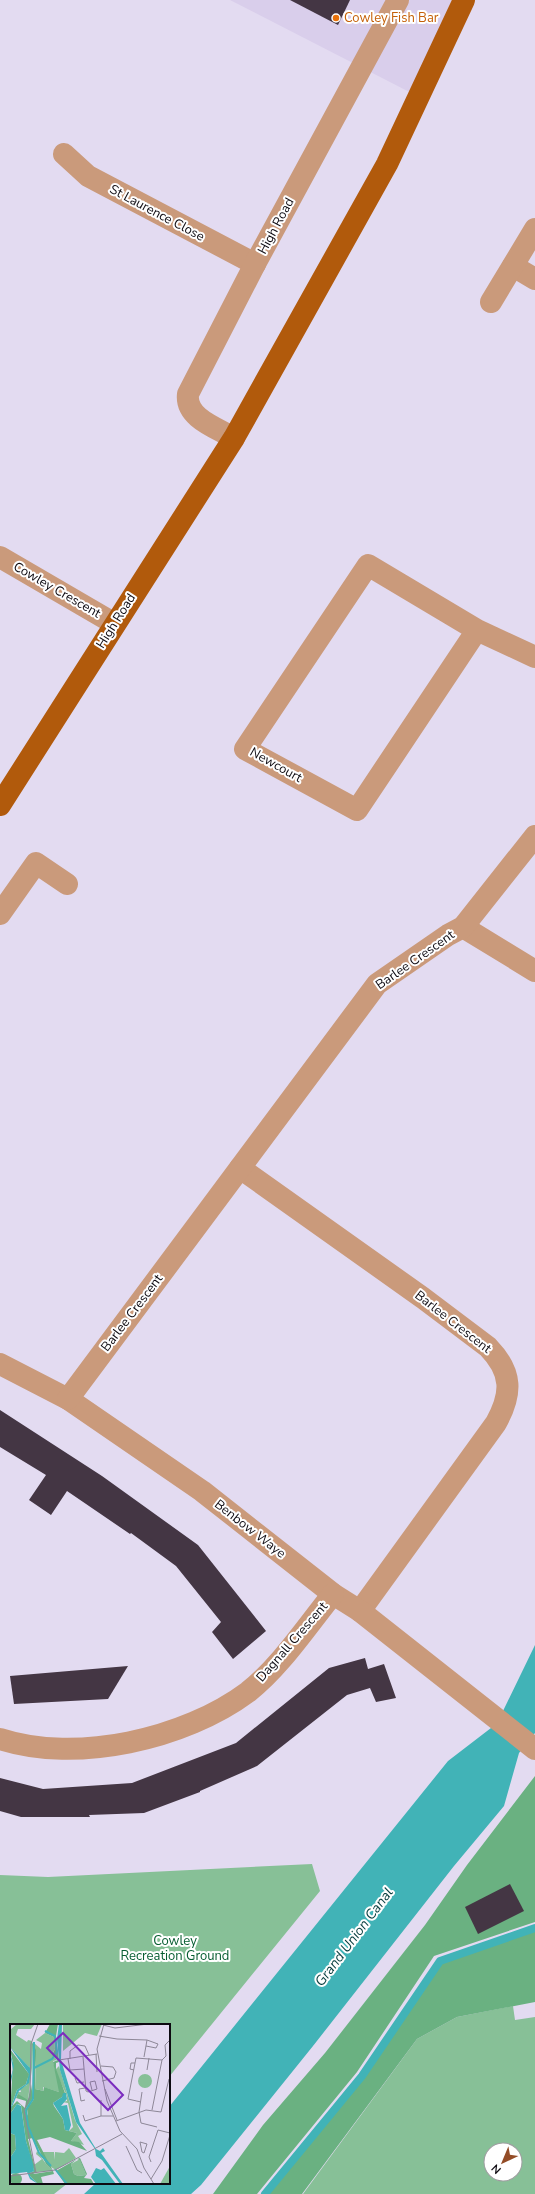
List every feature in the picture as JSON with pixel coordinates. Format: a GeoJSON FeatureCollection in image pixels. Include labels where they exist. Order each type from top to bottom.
{"type":"FeatureCollection","features":[{"type":"Feature","properties":{"kind":"main road","name":"High Road"},"geometry":{"type":"LineString","coordinates":[[0,806],[234,438],[387,164],[464,0]]}},
{"type":"Feature","properties":{"kind":"street","name":"High Road"},"geometry":{"type":"LineString","coordinates":[[234,438],[195,415],[189,406],[188,394],[255,264],[398,0]]}},
{"type":"Feature","properties":{"kind":"street","name":"St Laurence Close"},"geometry":{"type":"LineString","coordinates":[[64,154],[88,176],[255,264]]}},
{"type":"Feature","properties":{"kind":"street"},"geometry":{"type":"LineString","coordinates":[[491,302],[535,229]]}},
{"type":"Feature","properties":{"kind":"street"},"geometry":{"type":"LineString","coordinates":[[513,266],[535,279]]}},
{"type":"Feature","properties":{"kind":"street","name":"Cowley Crescent"},"geometry":{"type":"LineString","coordinates":[[0,557],[115,624]]}},
{"type":"Feature","properties":{"kind":"street","name":"Newcourt"},"geometry":{"type":"LineString","coordinates":[[477,630],[357,810],[245,749],[368,565],[477,630],[535,657]]}},
{"type":"Feature","properties":{"kind":"street"},"geometry":{"type":"LineString","coordinates":[[535,836],[464,927],[535,971]]}},
{"type":"Feature","properties":{"kind":"street"},"geometry":{"type":"LineString","coordinates":[[0,914],[36,863],[67,884]]}},
{"type":"Feature","properties":{"kind":"street","name":"Barlee Crescent"},"geometry":{"type":"LineString","coordinates":[[68,1399],[377,984],[448,935],[464,927]]}},
{"type":"Feature","properties":{"kind":"street","name":"Barlee Crescent"},"geometry":{"type":"LineString","coordinates":[[240,1168],[423,1298],[488,1347],[496,1356],[508,1385],[508,1396],[496,1423],[360,1611]]}},
{"type":"Feature","properties":{"kind":"street","name":"Benbow Waye"},"geometry":{"type":"LineString","coordinates":[[0,1364],[68,1399],[202,1491],[333,1594],[360,1611],[535,1749]]}},
{"type":"Feature","properties":{"kind":"street","name":"Dagnall Crescent"},"geometry":{"type":"LineString","coordinates":[[0,1739],[56,1748],[103,1748],[188,1726],[219,1710],[248,1691],[271,1670],[333,1594]]}},
{"type":"Feature","properties":{"kind":"shaded area"},"geometry":{"type":"Polygon","coordinates":[[[230,0],[465,0],[423,99],[230,0]]]}},
{"type":"Feature","properties":{"kind":"shaded area"},"geometry":{"type":"Polygon","coordinates":[[[535,1776],[535,1922],[434,1956],[357,2072],[257,2194],[213,2194],[263,2125],[325,2053],[425,1925],[467,1865],[535,1776]]]}},
{"type":"Feature","properties":{"kind":"shaded area"},"geometry":{"type":"Polygon","coordinates":[[[535,1930],[535,2002],[457,2017],[417,2039],[302,2194],[268,2194],[364,2076],[441,1962],[535,1930]]]}},
{"type":"Feature","properties":{"kind":"green space","name":"Cowley Recreation Ground"},"geometry":{"type":"Polygon","coordinates":[[[312,1864],[320,1891],[170,2076],[170,2024],[10,2024],[10,2184],[67,2184],[54,2194],[0,2194],[0,1875],[48,1877],[312,1864]]]}},
{"type":"Feature","properties":{"kind":"green space"},"geometry":{"type":"Polygon","coordinates":[[[513,2006],[515,2020],[535,2017],[535,2194],[303,2194],[417,2039],[457,2017],[513,2006]]]}},
{"type":"Feature","properties":{"kind":"water","name":"Grand Union Canal"},"geometry":{"type":"Polygon","coordinates":[[[535,1645],[535,1733],[519,1753],[504,1806],[454,1866],[313,2046],[201,2185],[191,2194],[84,2194],[95,2184],[170,2184],[170,2106],[448,1761],[491,1728],[503,1711],[535,1645]]]}},
{"type":"Feature","properties":{"kind":"building"},"geometry":{"type":"Polygon","coordinates":[[[290,0],[350,0],[338,25],[290,0]]]}},
{"type":"Feature","properties":{"kind":"building"},"geometry":{"type":"Polygon","coordinates":[[[0,1410],[102,1476],[198,1545],[266,1631],[233,1659],[212,1632],[221,1622],[176,1566],[131,1533],[130,1534],[67,1491],[51,1515],[29,1500],[46,1475],[0,1447],[0,1410]]]}},
{"type":"Feature","properties":{"kind":"building"},"geometry":{"type":"Polygon","coordinates":[[[365,1658],[368,1669],[384,1664],[396,1698],[376,1702],[370,1688],[347,1695],[257,1766],[200,1792],[144,1813],[89,1815],[90,1817],[21,1817],[0,1811],[0,1778],[43,1789],[132,1783],[236,1743],[329,1668],[365,1658]]]}},
{"type":"Feature","properties":{"kind":"building"},"geometry":{"type":"Polygon","coordinates":[[[128,1666],[108,1699],[14,1704],[10,1676],[128,1666]]]}},
{"type":"Feature","properties":{"kind":"building"},"geometry":{"type":"Polygon","coordinates":[[[510,1884],[524,1911],[478,1934],[465,1907],[510,1884]]]}},
{"type":"Feature","properties":{"kind":"waterway"},"geometry":{"type":"LineString","coordinates":[[265,2194],[362,2076],[440,1961],[535,1928]]}},
{"type":"Feature","properties":{"kind":"place","name":"Cowley Fish Bar"},"geometry":{"type":"Point","coordinates":[336,18]}}]}
